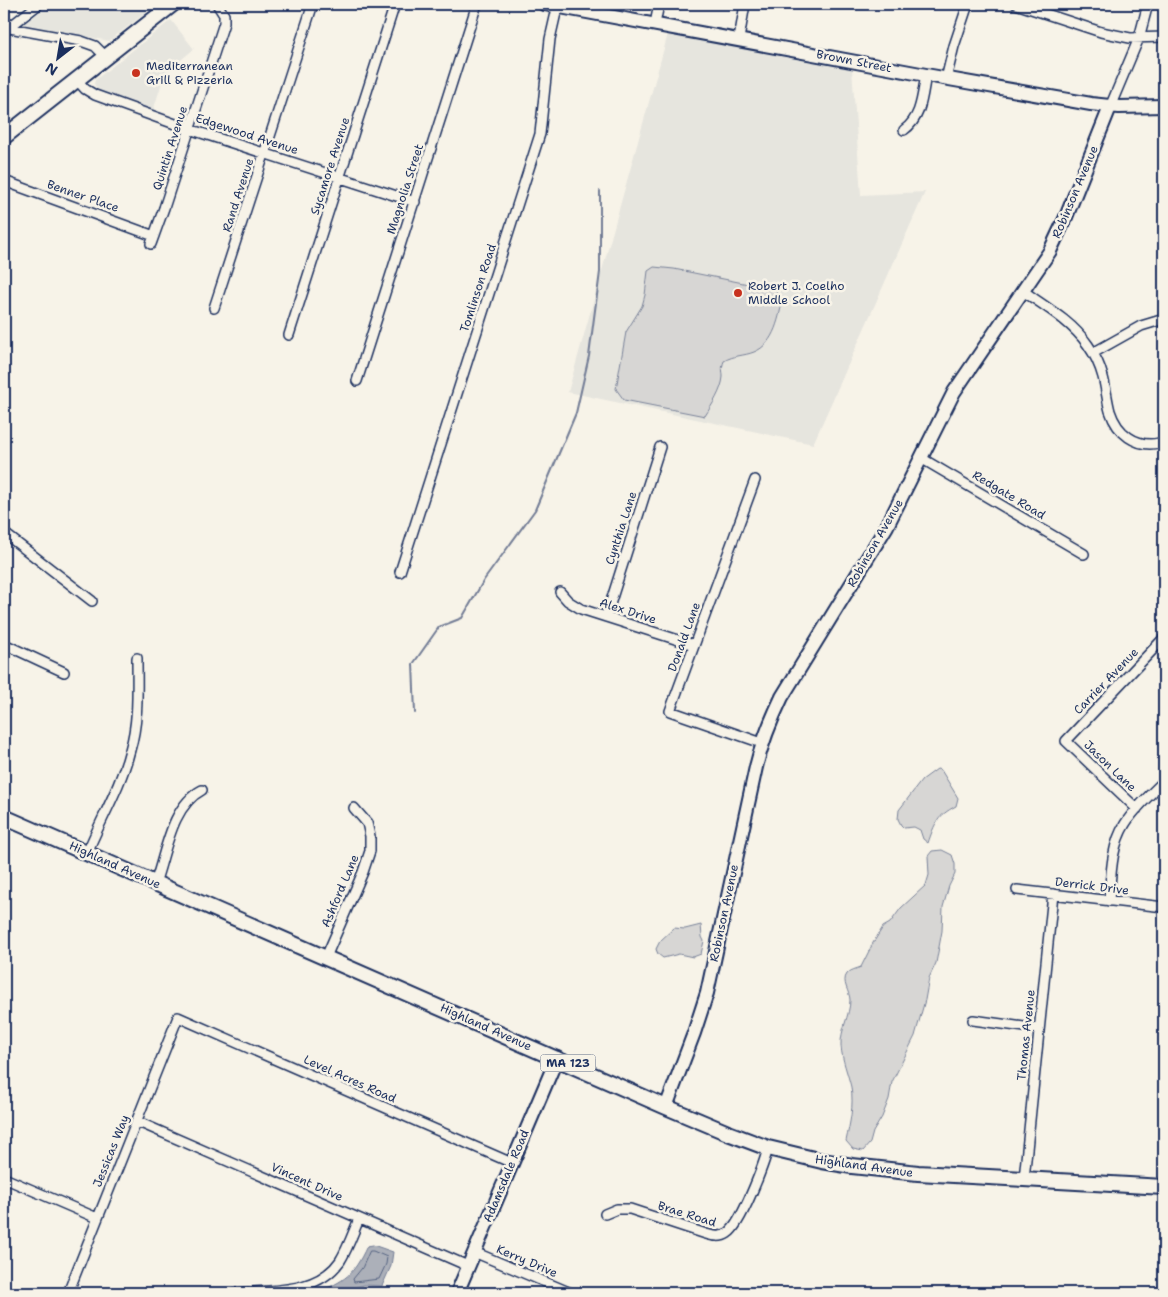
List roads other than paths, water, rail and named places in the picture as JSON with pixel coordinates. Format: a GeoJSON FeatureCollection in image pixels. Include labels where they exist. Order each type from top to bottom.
{"type":"FeatureCollection","features":[{"type":"Feature","properties":{"kind":"main road"},"geometry":{"type":"LineString","coordinates":[[4,137],[173,4]]}},
{"type":"Feature","properties":{"kind":"main road","name":"Highland Avenue"},"geometry":{"type":"LineString","coordinates":[[4,817],[666,1107],[768,1148],[822,1161],[868,1169],[1164,1188]]}},
{"type":"Feature","properties":{"kind":"street"},"geometry":{"type":"LineString","coordinates":[[6,29],[39,4]]}},
{"type":"Feature","properties":{"kind":"street","name":"Quintin Avenue"},"geometry":{"type":"LineString","coordinates":[[153,240],[224,23],[224,15],[217,4]]}},
{"type":"Feature","properties":{"kind":"street","name":"Rand Avenue"},"geometry":{"type":"LineString","coordinates":[[214,308],[313,4]]}},
{"type":"Feature","properties":{"kind":"street","name":"Sycamore Avenue"},"geometry":{"type":"LineString","coordinates":[[289,336],[395,4]]}},
{"type":"Feature","properties":{"kind":"street","name":"Magnolia Street"},"geometry":{"type":"LineString","coordinates":[[357,381],[477,4]]}},
{"type":"Feature","properties":{"kind":"street"},"geometry":{"type":"LineString","coordinates":[[655,24],[659,4]]}},
{"type":"Feature","properties":{"kind":"street"},"geometry":{"type":"LineString","coordinates":[[740,39],[745,4]]}},
{"type":"Feature","properties":{"kind":"street"},"geometry":{"type":"LineString","coordinates":[[946,78],[968,4]]}},
{"type":"Feature","properties":{"kind":"street"},"geometry":{"type":"LineString","coordinates":[[1016,4],[1101,32],[1130,38],[1164,37]]}},
{"type":"Feature","properties":{"kind":"street","name":"Robinson Avenue"},"geometry":{"type":"LineString","coordinates":[[666,1107],[707,994],[762,743],[782,697],[887,526],[954,392],[1044,260],[1058,235],[1139,38],[1148,4]]}},
{"type":"Feature","properties":{"kind":"street","name":"Brown Street"},"geometry":{"type":"LineString","coordinates":[[553,5],[926,75],[1110,107],[1164,106]]}},
{"type":"Feature","properties":{"kind":"street","name":"Tomlinson Road"},"geometry":{"type":"LineString","coordinates":[[400,572],[540,134],[553,5]]}},
{"type":"Feature","properties":{"kind":"street"},"geometry":{"type":"LineString","coordinates":[[6,29],[81,41],[95,46],[106,56]]}},
{"type":"Feature","properties":{"kind":"street"},"geometry":{"type":"LineString","coordinates":[[904,130],[912,124],[918,114],[926,75]]}},
{"type":"Feature","properties":{"kind":"street","name":"Edgewood Avenue"},"geometry":{"type":"LineString","coordinates":[[76,80],[95,95],[189,129],[414,202]]}},
{"type":"Feature","properties":{"kind":"street","name":"Benner Place"},"geometry":{"type":"LineString","coordinates":[[4,181],[153,240]]}},
{"type":"Feature","properties":{"kind":"street"},"geometry":{"type":"LineString","coordinates":[[1023,291],[1072,327],[1088,344],[1102,375],[1110,411],[1118,427],[1136,443],[1148,445],[1159,443]]}},
{"type":"Feature","properties":{"kind":"street"},"geometry":{"type":"LineString","coordinates":[[1093,353],[1141,326],[1164,319]]}},
{"type":"Feature","properties":{"kind":"street","name":"Cynthia Lane"},"geometry":{"type":"LineString","coordinates":[[606,617],[660,447]]}},
{"type":"Feature","properties":{"kind":"street","name":"Redgate Road"},"geometry":{"type":"LineString","coordinates":[[921,458],[1084,554]]}},
{"type":"Feature","properties":{"kind":"street","name":"Donald Lane"},"geometry":{"type":"LineString","coordinates":[[755,480],[670,711],[762,743]]}},
{"type":"Feature","properties":{"kind":"street"},"geometry":{"type":"LineString","coordinates":[[4,533],[92,601]]}},
{"type":"Feature","properties":{"kind":"street","name":"Alex Drive"},"geometry":{"type":"LineString","coordinates":[[560,592],[568,601],[581,609],[694,645]]}},
{"type":"Feature","properties":{"kind":"street","name":"Carrier Avenue"},"geometry":{"type":"LineString","coordinates":[[1066,741],[1164,638]]}},
{"type":"Feature","properties":{"kind":"street"},"geometry":{"type":"LineString","coordinates":[[4,644],[64,672]]}},
{"type":"Feature","properties":{"kind":"street"},"geometry":{"type":"LineString","coordinates":[[87,853],[120,780],[130,750],[137,707],[136,658]]}},
{"type":"Feature","properties":{"kind":"street","name":"Jason Lane"},"geometry":{"type":"LineString","coordinates":[[1066,741],[1137,809]]}},
{"type":"Feature","properties":{"kind":"street"},"geometry":{"type":"LineString","coordinates":[[1109,901],[1114,854],[1118,838],[1125,823],[1164,780]]}},
{"type":"Feature","properties":{"kind":"street"},"geometry":{"type":"LineString","coordinates":[[155,883],[177,819],[190,797],[202,790]]}},
{"type":"Feature","properties":{"kind":"street","name":"Ashford Lane"},"geometry":{"type":"LineString","coordinates":[[326,957],[363,872],[370,851],[370,836],[367,823],[354,808]]}},
{"type":"Feature","properties":{"kind":"street","name":"Derrick Drive"},"geometry":{"type":"LineString","coordinates":[[1017,890],[1164,907]]}},
{"type":"Feature","properties":{"kind":"street","name":"Thomas Avenue"},"geometry":{"type":"LineString","coordinates":[[1024,1179],[1053,894]]}},
{"type":"Feature","properties":{"kind":"street","name":"Jessicas Way"},"geometry":{"type":"LineString","coordinates":[[68,1293],[178,1017]]}},
{"type":"Feature","properties":{"kind":"street","name":"Level Acres Road"},"geometry":{"type":"LineString","coordinates":[[178,1017],[512,1163]]}},
{"type":"Feature","properties":{"kind":"street"},"geometry":{"type":"LineString","coordinates":[[973,1020],[1039,1029]]}},
{"type":"Feature","properties":{"kind":"street","name":"Adamsdale Road"},"geometry":{"type":"LineString","coordinates":[[457,1293],[557,1058]]}},
{"type":"Feature","properties":{"kind":"street","name":"Vincent Drive"},"geometry":{"type":"LineString","coordinates":[[136,1121],[468,1266]]}},
{"type":"Feature","properties":{"kind":"street","name":"Brae Road"},"geometry":{"type":"LineString","coordinates":[[605,1214],[617,1209],[630,1209],[706,1234],[724,1235],[732,1230],[740,1218],[768,1148]]}},
{"type":"Feature","properties":{"kind":"street"},"geometry":{"type":"LineString","coordinates":[[4,1178],[97,1218]]}},
{"type":"Feature","properties":{"kind":"street"},"geometry":{"type":"LineString","coordinates":[[236,1293],[301,1286],[322,1278],[343,1257],[359,1218]]}},
{"type":"Feature","properties":{"kind":"street","name":"Kerry Drive"},"geometry":{"type":"LineString","coordinates":[[474,1252],[571,1293]]}},
{"type":"Feature","properties":{"kind":"water"},"geometry":{"type":"Polygon","coordinates":[[[373,1245],[393,1252],[391,1266],[382,1286],[364,1285],[353,1288],[345,1293],[316,1293],[348,1276],[353,1271],[367,1246],[373,1245]]]}},
{"type":"Feature","properties":{"kind":"waterway"},"geometry":{"type":"LineString","coordinates":[[415,713],[413,664],[439,627],[462,618],[484,580],[535,510],[576,413],[589,356],[600,272],[600,191]]}},
{"type":"Feature","properties":{"kind":"place","name":"Mediterranean Grill & Pizzeria"},"geometry":{"type":"Point","coordinates":[136,73]}},
{"type":"Feature","properties":{"kind":"place","name":"Robert J. Coelho Middle School"},"geometry":{"type":"Point","coordinates":[738,293]}}]}
